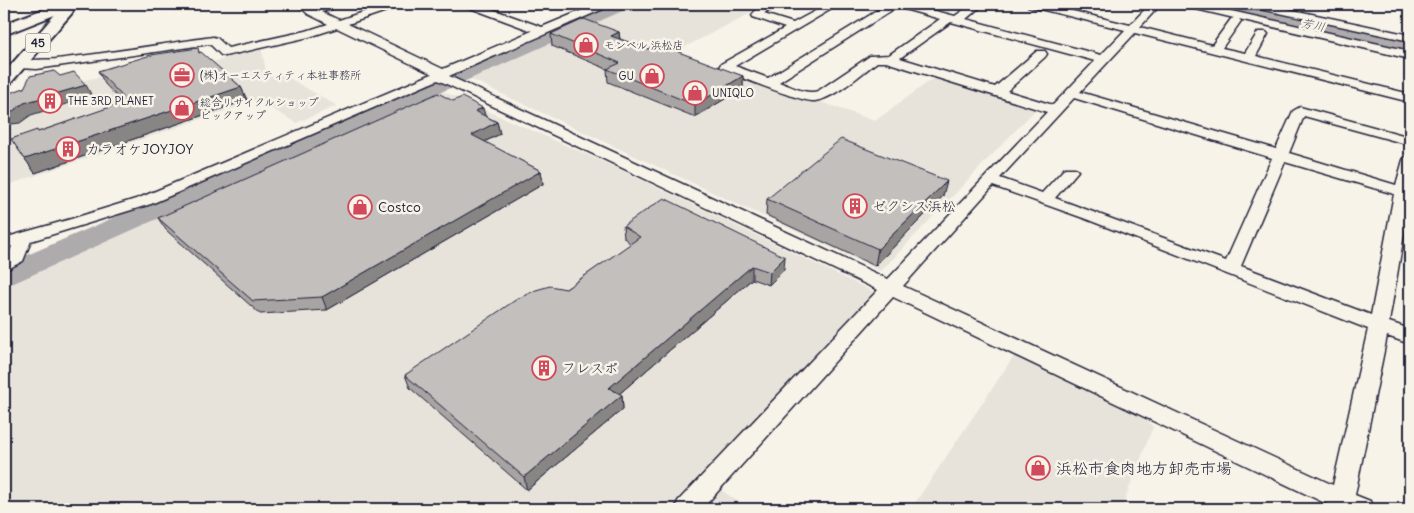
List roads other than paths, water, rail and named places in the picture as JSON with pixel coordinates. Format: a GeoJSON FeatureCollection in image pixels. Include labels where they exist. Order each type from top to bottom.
{"type":"FeatureCollection","features":[{"type":"Feature","properties":{"kind":"highway"},"geometry":{"type":"LineString","coordinates":[[4,30],[70,4]]}},
{"type":"Feature","properties":{"kind":"main road","name":"45"},"geometry":{"type":"LineString","coordinates":[[10,73],[67,10],[70,4]]}},
{"type":"Feature","properties":{"kind":"street"},"geometry":{"type":"LineString","coordinates":[[302,4],[312,12],[437,70],[446,79],[891,289],[1341,505],[1361,509]]}},
{"type":"Feature","properties":{"kind":"street"},"geometry":{"type":"LineString","coordinates":[[312,12],[336,4]]}},
{"type":"Feature","properties":{"kind":"street"},"geometry":{"type":"LineString","coordinates":[[10,73],[37,65],[213,40],[225,52],[302,35],[396,4]]}},
{"type":"Feature","properties":{"kind":"street"},"geometry":{"type":"LineString","coordinates":[[469,4],[542,31]]}},
{"type":"Feature","properties":{"kind":"street"},"geometry":{"type":"LineString","coordinates":[[4,243],[101,216],[145,201],[446,79],[542,31],[606,4]]}},
{"type":"Feature","properties":{"kind":"street"},"geometry":{"type":"LineString","coordinates":[[775,4],[758,12],[758,16],[794,27]]}},
{"type":"Feature","properties":{"kind":"street"},"geometry":{"type":"LineString","coordinates":[[835,4],[725,67],[803,95],[814,97],[823,94],[874,58],[891,59],[1055,110]]}},
{"type":"Feature","properties":{"kind":"street"},"geometry":{"type":"LineString","coordinates":[[769,83],[897,4],[1104,60]]}},
{"type":"Feature","properties":{"kind":"street"},"geometry":{"type":"LineString","coordinates":[[891,59],[979,4]]}},
{"type":"Feature","properties":{"kind":"street"},"geometry":{"type":"LineString","coordinates":[[1032,4],[1410,98]]}},
{"type":"Feature","properties":{"kind":"street"},"geometry":{"type":"LineString","coordinates":[[1074,14],[1085,4]]}},
{"type":"Feature","properties":{"kind":"street"},"geometry":{"type":"LineString","coordinates":[[686,509],[1055,110],[1156,4]]}},
{"type":"Feature","properties":{"kind":"street"},"geometry":{"type":"LineString","coordinates":[[1187,4],[1410,54]]}},
{"type":"Feature","properties":{"kind":"street"},"geometry":{"type":"LineString","coordinates":[[1252,4],[1305,10],[1409,37]]}},
{"type":"Feature","properties":{"kind":"street"},"geometry":{"type":"LineString","coordinates":[[1215,49],[1235,21]]}},
{"type":"Feature","properties":{"kind":"street"},"geometry":{"type":"LineString","coordinates":[[1249,58],[1262,34]]}},
{"type":"Feature","properties":{"kind":"street"},"geometry":{"type":"LineString","coordinates":[[998,92],[1041,54]]}},
{"type":"Feature","properties":{"kind":"street"},"geometry":{"type":"LineString","coordinates":[[1071,93],[1406,193]]}},
{"type":"Feature","properties":{"kind":"street"},"geometry":{"type":"LineString","coordinates":[[1231,270],[1300,111],[1410,141]]}},
{"type":"Feature","properties":{"kind":"street"},"geometry":{"type":"LineString","coordinates":[[1341,505],[1406,193],[1410,160]]}},
{"type":"Feature","properties":{"kind":"street"},"geometry":{"type":"LineString","coordinates":[[1045,199],[1070,171]]}},
{"type":"Feature","properties":{"kind":"street"},"geometry":{"type":"LineString","coordinates":[[990,180],[1410,337]]}},
{"type":"Feature","properties":{"kind":"street"},"geometry":{"type":"LineString","coordinates":[[4,266],[17,257],[24,238]]}},
{"type":"Feature","properties":{"kind":"waterway"},"geometry":{"type":"LineString","coordinates":[[4,276],[623,4]]}},
{"type":"Feature","properties":{"kind":"waterway","name":"芳川"},"geometry":{"type":"LineString","coordinates":[[1215,4],[1410,47]]}},
{"type":"Feature","properties":{"kind":"place","name":"モンベル 浜松店"},"geometry":{"type":"Point","coordinates":[586,45]}},
{"type":"Feature","properties":{"kind":"place","name":"(株)オーエスティティ本社事務所"},"geometry":{"type":"Point","coordinates":[182,75]}},
{"type":"Feature","properties":{"kind":"place","name":"GU"},"geometry":{"type":"Point","coordinates":[652,76]}},
{"type":"Feature","properties":{"kind":"place","name":"UNIQLO"},"geometry":{"type":"Point","coordinates":[695,93]}},
{"type":"Feature","properties":{"kind":"place","name":"THE 3RD PLANET"},"geometry":{"type":"Point","coordinates":[50,101]}},
{"type":"Feature","properties":{"kind":"place","name":"総合リサイクルショップ ピックアップ"},"geometry":{"type":"Point","coordinates":[182,108]}},
{"type":"Feature","properties":{"kind":"place","name":"カラオケJOYJOY"},"geometry":{"type":"Point","coordinates":[68,149]}},
{"type":"Feature","properties":{"kind":"place","name":"ゼクシス浜松"},"geometry":{"type":"Point","coordinates":[855,206]}},
{"type":"Feature","properties":{"kind":"place","name":"Costco"},"geometry":{"type":"Point","coordinates":[360,207]}},
{"type":"Feature","properties":{"kind":"place","name":"フレスポ"},"geometry":{"type":"Point","coordinates":[544,368]}},
{"type":"Feature","properties":{"kind":"place","name":"浜松市食肉地方卸売市場"},"geometry":{"type":"Point","coordinates":[1038,468]}}]}
